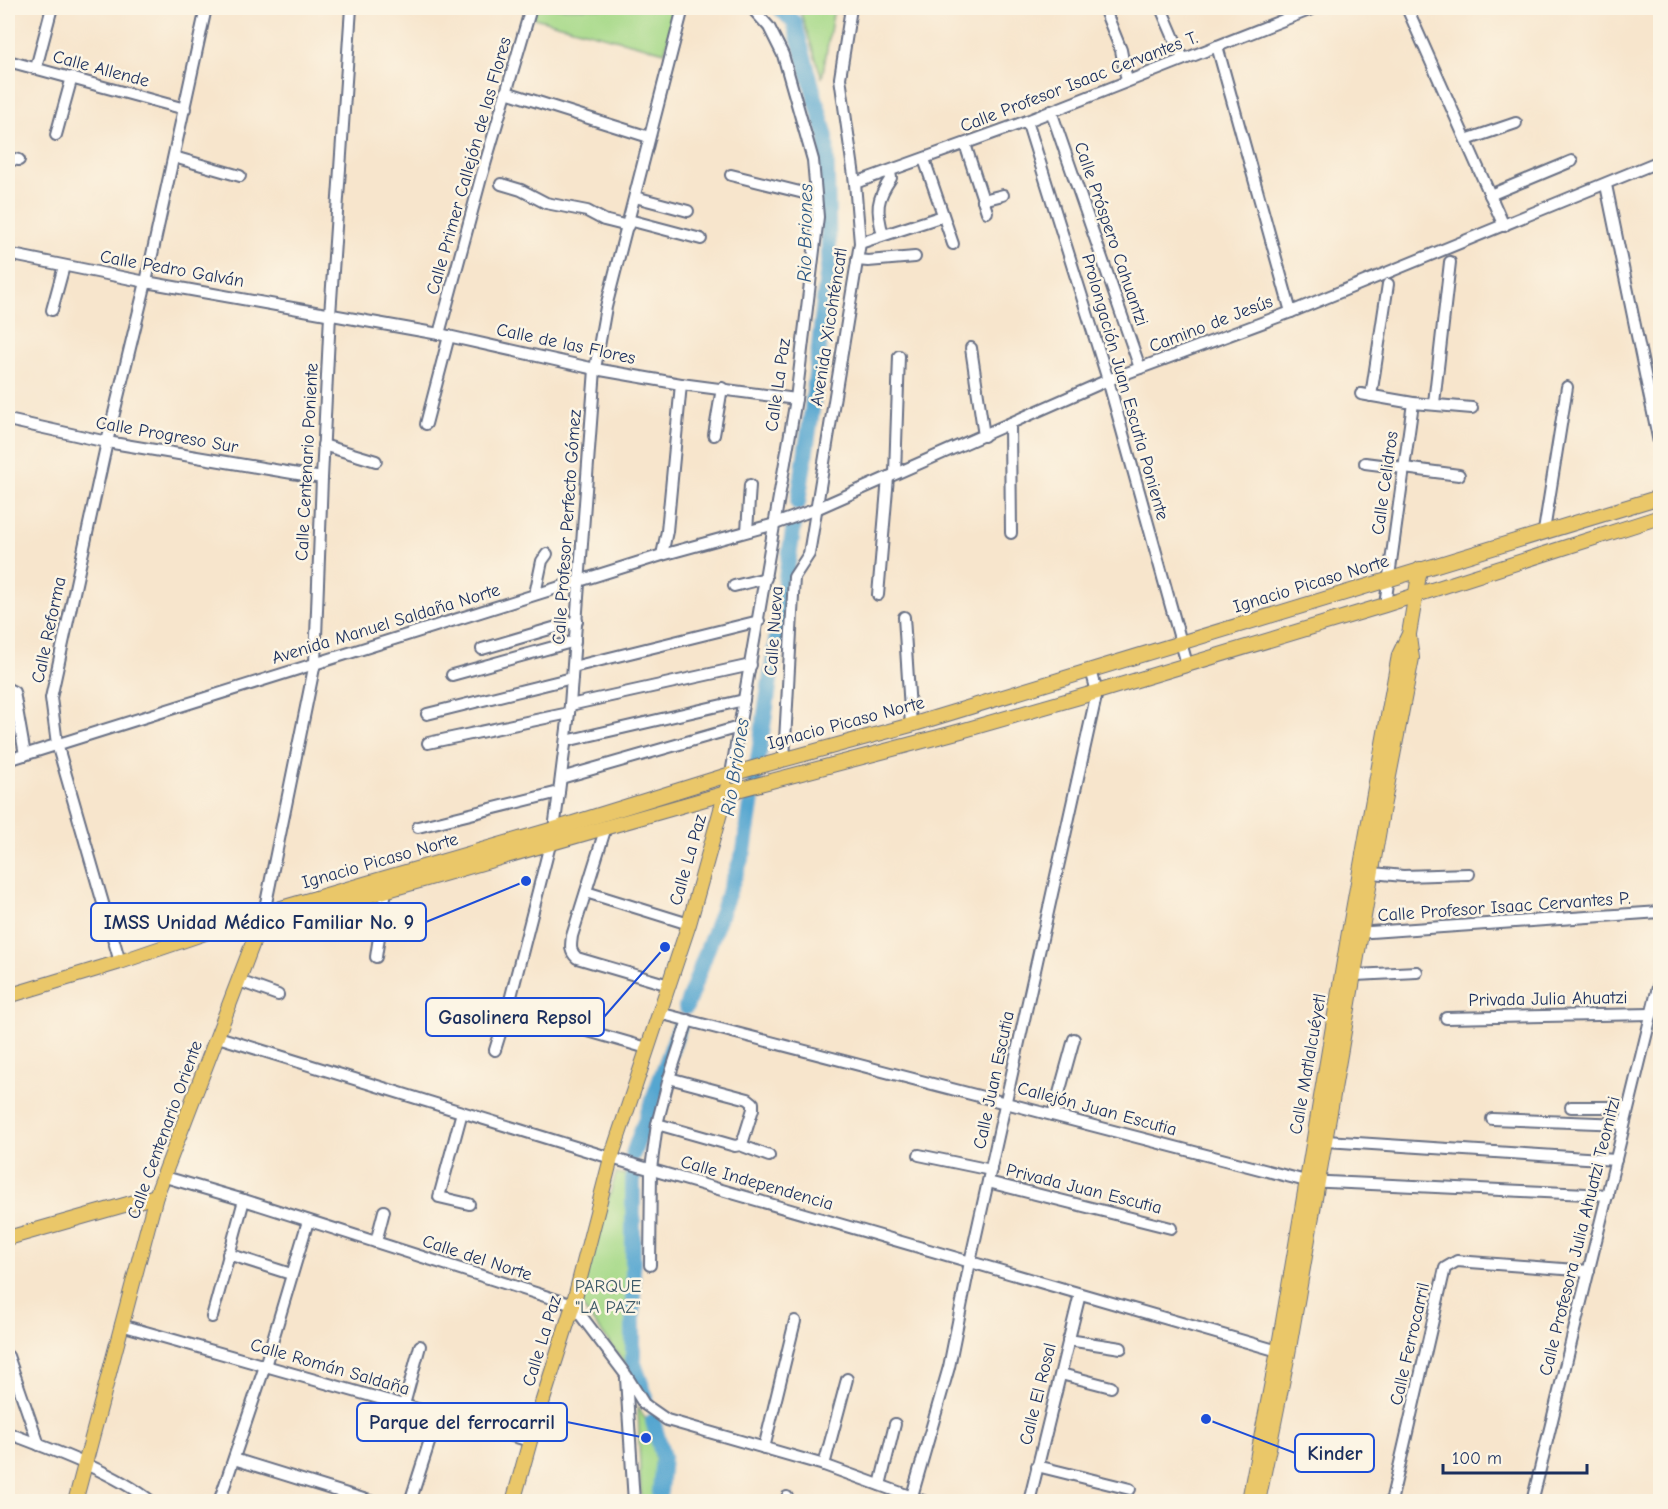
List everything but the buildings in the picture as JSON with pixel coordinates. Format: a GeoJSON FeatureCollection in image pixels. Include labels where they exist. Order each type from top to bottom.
{"type":"FeatureCollection","features":[{"type":"Feature","properties":{"kind":"main road","name":"Ignacio Picaso Norte"},"geometry":{"type":"LineString","coordinates":[[8,996],[120,963],[264,913],[554,829],[730,774],[911,725],[1660,496]]}},
{"type":"Feature","properties":{"kind":"main road","name":"Ignacio Picaso Norte"},"geometry":{"type":"LineString","coordinates":[[259,927],[726,793],[961,731],[1097,692],[1385,605],[1660,518]]}},
{"type":"Feature","properties":{"kind":"main road","name":"Calle Matlalcuéyetl"},"geometry":{"type":"LineString","coordinates":[[1258,1502],[1356,933],[1399,656],[1409,634],[1420,569]]}},
{"type":"Feature","properties":{"kind":"main road","name":"Calle Matlalcuéyetl"},"geometry":{"type":"LineString","coordinates":[[1312,1182],[1326,1141],[1355,975],[1356,933],[1373,873],[1383,807],[1412,658],[1409,634]]}},
{"type":"Feature","properties":{"kind":"main road","name":"Calle La Paz"},"geometry":{"type":"LineString","coordinates":[[513,1502],[573,1305],[611,1158],[689,924],[730,774]]}},
{"type":"Feature","properties":{"kind":"main road","name":"Calle Centenario Oriente"},"geometry":{"type":"LineString","coordinates":[[75,1502],[156,1196],[264,913]]}},
{"type":"Feature","properties":{"kind":"main road"},"geometry":{"type":"LineString","coordinates":[[8,1238],[156,1196]]}},
{"type":"Feature","properties":{"kind":"main road","name":"Calle Matlalcuéyetl"},"geometry":{"type":"LineString","coordinates":[[1251,1502],[1250,1495],[1283,1353]]}},
{"type":"Feature","properties":{"kind":"street","name":"Calle Reforma"},"geometry":{"type":"LineString","coordinates":[[120,963],[57,744],[51,698],[206,8]]}},
{"type":"Feature","properties":{"kind":"street","name":"Calle Centenario Poniente"},"geometry":{"type":"LineString","coordinates":[[264,913],[315,663],[321,478],[351,8]]}},
{"type":"Feature","properties":{"kind":"street","name":"Calle Primer Callejón de las Flores"},"geometry":{"type":"LineString","coordinates":[[426,424],[444,335],[481,178],[531,8]]}},
{"type":"Feature","properties":{"kind":"street","name":"Calle Profesor Perfecto Gómez"},"geometry":{"type":"LineString","coordinates":[[495,1050],[554,829],[560,792],[570,709],[595,369],[606,307],[683,8]]}},
{"type":"Feature","properties":{"kind":"street","name":"Calle La Paz"},"geometry":{"type":"LineString","coordinates":[[730,774],[759,621],[796,399],[818,218],[813,160],[783,55],[769,27],[752,8]]}},
{"type":"Feature","properties":{"kind":"street","name":"Avenida Xicohténcatl"},"geometry":{"type":"LineString","coordinates":[[816,509],[860,243],[855,183],[840,78],[851,8]]}},
{"type":"Feature","properties":{"kind":"street"},"geometry":{"type":"LineString","coordinates":[[1104,8],[1121,50],[1127,81]]}},
{"type":"Feature","properties":{"kind":"street"},"geometry":{"type":"LineString","coordinates":[[1161,8],[1183,59]]}},
{"type":"Feature","properties":{"kind":"street","name":"Calle Profesor Isaac Cervantes T."},"geometry":{"type":"LineString","coordinates":[[855,183],[1027,121],[1314,8]]}},
{"type":"Feature","properties":{"kind":"street"},"geometry":{"type":"LineString","coordinates":[[1407,8],[1504,226]]}},
{"type":"Feature","properties":{"kind":"street"},"geometry":{"type":"LineString","coordinates":[[36,68],[51,11]]}},
{"type":"Feature","properties":{"kind":"street"},"geometry":{"type":"LineString","coordinates":[[1217,46],[1291,312]]}},
{"type":"Feature","properties":{"kind":"street","name":"Calle Allende"},"geometry":{"type":"LineString","coordinates":[[8,62],[72,77],[185,109]]}},
{"type":"Feature","properties":{"kind":"street"},"geometry":{"type":"LineString","coordinates":[[56,135],[72,77]]}},
{"type":"Feature","properties":{"kind":"street"},"geometry":{"type":"LineString","coordinates":[[506,92],[649,137]]}},
{"type":"Feature","properties":{"kind":"street","name":"Calle Próspero Cahuantzi"},"geometry":{"type":"LineString","coordinates":[[1051,111],[1140,368]]}},
{"type":"Feature","properties":{"kind":"street","name":"Prolongación Juan Escutia Poniente"},"geometry":{"type":"LineString","coordinates":[[1027,121],[1108,380],[1187,664]]}},
{"type":"Feature","properties":{"kind":"street"},"geometry":{"type":"LineString","coordinates":[[1466,140],[1516,123]]}},
{"type":"Feature","properties":{"kind":"street"},"geometry":{"type":"LineString","coordinates":[[965,144],[987,212]]}},
{"type":"Feature","properties":{"kind":"street"},"geometry":{"type":"LineString","coordinates":[[174,157],[240,176]]}},
{"type":"Feature","properties":{"kind":"street"},"geometry":{"type":"LineString","coordinates":[[8,158],[19,160]]}},
{"type":"Feature","properties":{"kind":"street"},"geometry":{"type":"LineString","coordinates":[[924,159],[953,244]]}},
{"type":"Feature","properties":{"kind":"street"},"geometry":{"type":"LineString","coordinates":[[1490,195],[1572,161]]}},
{"type":"Feature","properties":{"kind":"street","name":"Camino de Jesús"},"geometry":{"type":"LineString","coordinates":[[775,524],[816,509],[1108,380],[1291,312],[1660,161]]}},
{"type":"Feature","properties":{"kind":"street"},"geometry":{"type":"LineString","coordinates":[[883,236],[878,218],[878,205],[881,193],[891,178],[890,172]]}},
{"type":"Feature","properties":{"kind":"street"},"geometry":{"type":"LineString","coordinates":[[731,175],[816,196]]}},
{"type":"Feature","properties":{"kind":"street"},"geometry":{"type":"LineString","coordinates":[[501,184],[520,190],[546,203],[587,211],[604,220],[629,223],[700,239]]}},
{"type":"Feature","properties":{"kind":"street"},"geometry":{"type":"LineString","coordinates":[[1606,185],[1660,447]]}},
{"type":"Feature","properties":{"kind":"street"},"geometry":{"type":"LineString","coordinates":[[983,200],[1003,195]]}},
{"type":"Feature","properties":{"kind":"street"},"geometry":{"type":"LineString","coordinates":[[635,197],[688,211]]}},
{"type":"Feature","properties":{"kind":"street"},"geometry":{"type":"LineString","coordinates":[[860,243],[944,216]]}},
{"type":"Feature","properties":{"kind":"street","name":"Calle Pedro Galván"},"geometry":{"type":"LineString","coordinates":[[8,254],[146,282],[330,315]]}},
{"type":"Feature","properties":{"kind":"street"},"geometry":{"type":"LineString","coordinates":[[857,260],[915,256]]}},
{"type":"Feature","properties":{"kind":"street"},"geometry":{"type":"LineString","coordinates":[[1434,403],[1450,262]]}},
{"type":"Feature","properties":{"kind":"street"},"geometry":{"type":"LineString","coordinates":[[52,310],[64,266]]}},
{"type":"Feature","properties":{"kind":"street"},"geometry":{"type":"LineString","coordinates":[[1388,284],[1366,395],[1413,403],[1472,408]]}},
{"type":"Feature","properties":{"kind":"street","name":"Calle de las Flores"},"geometry":{"type":"LineString","coordinates":[[330,315],[444,335],[595,369],[681,384],[796,399]]}},
{"type":"Feature","properties":{"kind":"street"},"geometry":{"type":"LineString","coordinates":[[972,348],[984,436]]}},
{"type":"Feature","properties":{"kind":"street"},"geometry":{"type":"LineString","coordinates":[[878,595],[891,475],[899,356]]}},
{"type":"Feature","properties":{"kind":"street"},"geometry":{"type":"LineString","coordinates":[[662,555],[667,531],[681,384]]}},
{"type":"Feature","properties":{"kind":"street"},"geometry":{"type":"LineString","coordinates":[[1544,531],[1567,387]]}},
{"type":"Feature","properties":{"kind":"street"},"geometry":{"type":"LineString","coordinates":[[714,435],[722,388]]}},
{"type":"Feature","properties":{"kind":"street","name":"Calle Celidros"},"geometry":{"type":"LineString","coordinates":[[1385,605],[1406,469],[1413,403]]}},
{"type":"Feature","properties":{"kind":"street","name":"Calle Progreso Sur"},"geometry":{"type":"LineString","coordinates":[[8,420],[107,442],[321,478]]}},
{"type":"Feature","properties":{"kind":"street"},"geometry":{"type":"LineString","coordinates":[[1010,424],[1011,534]]}},
{"type":"Feature","properties":{"kind":"street"},"geometry":{"type":"LineString","coordinates":[[323,445],[376,461]]}},
{"type":"Feature","properties":{"kind":"street"},"geometry":{"type":"LineString","coordinates":[[1365,463],[1459,475]]}},
{"type":"Feature","properties":{"kind":"street"},"geometry":{"type":"LineString","coordinates":[[747,531],[750,485]]}},
{"type":"Feature","properties":{"kind":"street","name":"Calle Nueva"},"geometry":{"type":"LineString","coordinates":[[778,761],[786,703],[794,577],[809,554],[816,509]]}},
{"type":"Feature","properties":{"kind":"street","name":"Avenida Manuel Saldaña Norte"},"geometry":{"type":"LineString","coordinates":[[8,760],[580,580],[775,524]]}},
{"type":"Feature","properties":{"kind":"street"},"geometry":{"type":"LineString","coordinates":[[536,594],[542,561],[547,554]]}},
{"type":"Feature","properties":{"kind":"street"},"geometry":{"type":"LineString","coordinates":[[734,586],[766,578]]}},
{"type":"Feature","properties":{"kind":"street"},"geometry":{"type":"LineString","coordinates":[[903,617],[911,725]]}},
{"type":"Feature","properties":{"kind":"street"},"geometry":{"type":"LineString","coordinates":[[482,649],[577,621]]}},
{"type":"Feature","properties":{"kind":"street"},"geometry":{"type":"LineString","coordinates":[[573,667],[759,621]]}},
{"type":"Feature","properties":{"kind":"street"},"geometry":{"type":"LineString","coordinates":[[452,675],[575,641]]}},
{"type":"Feature","properties":{"kind":"street"},"geometry":{"type":"LineString","coordinates":[[428,743],[751,665]]}},
{"type":"Feature","properties":{"kind":"street"},"geometry":{"type":"LineString","coordinates":[[1090,670],[1097,692]]}},
{"type":"Feature","properties":{"kind":"street"},"geometry":{"type":"LineString","coordinates":[[427,714],[572,678]]}},
{"type":"Feature","properties":{"kind":"street"},"geometry":{"type":"LineString","coordinates":[[8,688],[12,690],[11,702],[25,754]]}},
{"type":"Feature","properties":{"kind":"street","name":"Calle Juan Escutia"},"geometry":{"type":"LineString","coordinates":[[912,1496],[949,1367],[970,1262],[1097,692]]}},
{"type":"Feature","properties":{"kind":"street"},"geometry":{"type":"LineString","coordinates":[[566,741],[744,700]]}},
{"type":"Feature","properties":{"kind":"street"},"geometry":{"type":"LineString","coordinates":[[561,778],[739,727]]}},
{"type":"Feature","properties":{"kind":"street"},"geometry":{"type":"LineString","coordinates":[[418,827],[560,792]]}},
{"type":"Feature","properties":{"kind":"street"},"geometry":{"type":"LineString","coordinates":[[606,827],[572,936],[570,947],[572,954],[577,958],[669,985]]}},
{"type":"Feature","properties":{"kind":"street"},"geometry":{"type":"LineString","coordinates":[[1373,873],[1403,876],[1469,874]]}},
{"type":"Feature","properties":{"kind":"street"},"geometry":{"type":"LineString","coordinates":[[376,957],[386,890]]}},
{"type":"Feature","properties":{"kind":"street"},"geometry":{"type":"LineString","coordinates":[[586,892],[689,924]]}},
{"type":"Feature","properties":{"kind":"street","name":"Calle Profesor Isaac Cervantes P."},"geometry":{"type":"LineString","coordinates":[[1356,933],[1660,912]]}},
{"type":"Feature","properties":{"kind":"street"},"geometry":{"type":"LineString","coordinates":[[1355,975],[1417,972]]}},
{"type":"Feature","properties":{"kind":"street","name":"Calle Profesora Julia Ahuatzi Teomitzi"},"geometry":{"type":"LineString","coordinates":[[1532,1502],[1628,1107],[1659,992],[1660,979]]}},
{"type":"Feature","properties":{"kind":"street"},"geometry":{"type":"LineString","coordinates":[[239,981],[278,995]]}},
{"type":"Feature","properties":{"kind":"street"},"geometry":{"type":"LineString","coordinates":[[508,1008],[647,1048]]}},
{"type":"Feature","properties":{"kind":"street","name":"Callejón Juan Escutia"},"geometry":{"type":"LineString","coordinates":[[659,1013],[1312,1182],[1608,1195]]}},
{"type":"Feature","properties":{"kind":"street","name":"Privada Julia Ahuatzi"},"geometry":{"type":"LineString","coordinates":[[1446,1018],[1652,1014]]}},
{"type":"Feature","properties":{"kind":"street"},"geometry":{"type":"LineString","coordinates":[[650,1265],[651,1169],[657,1124],[688,1020]]}},
{"type":"Feature","properties":{"kind":"street","name":"Calle Independencia"},"geometry":{"type":"LineString","coordinates":[[218,1037],[611,1158],[1283,1353]]}},
{"type":"Feature","properties":{"kind":"street"},"geometry":{"type":"LineString","coordinates":[[1053,1115],[1074,1039]]}},
{"type":"Feature","properties":{"kind":"street"},"geometry":{"type":"LineString","coordinates":[[669,1078],[748,1099],[753,1103],[740,1145]]}},
{"type":"Feature","properties":{"kind":"street"},"geometry":{"type":"LineString","coordinates":[[1570,1107],[1628,1107]]}},
{"type":"Feature","properties":{"kind":"street"},"geometry":{"type":"LineString","coordinates":[[462,1112],[439,1197],[469,1204]]}},
{"type":"Feature","properties":{"kind":"street"},"geometry":{"type":"LineString","coordinates":[[1492,1119],[1624,1124]]}},
{"type":"Feature","properties":{"kind":"street"},"geometry":{"type":"LineString","coordinates":[[657,1124],[735,1146],[740,1145],[769,1156]]}},
{"type":"Feature","properties":{"kind":"street"},"geometry":{"type":"LineString","coordinates":[[1326,1141],[1616,1160]]}},
{"type":"Feature","properties":{"kind":"street"},"geometry":{"type":"LineString","coordinates":[[920,1155],[991,1170]]}},
{"type":"Feature","properties":{"kind":"street","name":"Calle del Norte"},"geometry":{"type":"LineString","coordinates":[[165,1177],[573,1305]]}},
{"type":"Feature","properties":{"kind":"street","name":"Privada Juan Escutia"},"geometry":{"type":"LineString","coordinates":[[988,1182],[1171,1228]]}},
{"type":"Feature","properties":{"kind":"street"},"geometry":{"type":"LineString","coordinates":[[212,1317],[244,1200]]}},
{"type":"Feature","properties":{"kind":"street"},"geometry":{"type":"LineString","coordinates":[[376,1242],[384,1211]]}},
{"type":"Feature","properties":{"kind":"street"},"geometry":{"type":"LineString","coordinates":[[219,1502],[265,1366],[308,1221]]}},
{"type":"Feature","properties":{"kind":"street"},"geometry":{"type":"LineString","coordinates":[[228,1254],[291,1274]]}},
{"type":"Feature","properties":{"kind":"street","name":"Calle Ferrocarril"},"geometry":{"type":"LineString","coordinates":[[1391,1502],[1445,1268],[1457,1261],[1589,1271]]}},
{"type":"Feature","properties":{"kind":"street","name":"Calle El Rosal"},"geometry":{"type":"LineString","coordinates":[[1029,1502],[1080,1294]]}},
{"type":"Feature","properties":{"kind":"street"},"geometry":{"type":"LineString","coordinates":[[573,1305],[626,1375],[644,1404],[667,1420],[824,1465],[927,1502]]}},
{"type":"Feature","properties":{"kind":"street"},"geometry":{"type":"LineString","coordinates":[[764,1448],[795,1321]]}},
{"type":"Feature","properties":{"kind":"street","name":"Calle Román Saldaña"},"geometry":{"type":"LineString","coordinates":[[121,1325],[530,1441]]}},
{"type":"Feature","properties":{"kind":"street"},"geometry":{"type":"LineString","coordinates":[[1068,1340],[1121,1348]]}},
{"type":"Feature","properties":{"kind":"street"},"geometry":{"type":"LineString","coordinates":[[404,1406],[420,1346]]}},
{"type":"Feature","properties":{"kind":"street"},"geometry":{"type":"LineString","coordinates":[[8,1356],[39,1444]]}},
{"type":"Feature","properties":{"kind":"street"},"geometry":{"type":"LineString","coordinates":[[1061,1374],[1111,1387]]}},
{"type":"Feature","properties":{"kind":"street"},"geometry":{"type":"LineString","coordinates":[[626,1375],[634,1502]]}},
{"type":"Feature","properties":{"kind":"street"},"geometry":{"type":"LineString","coordinates":[[824,1465],[847,1379]]}},
{"type":"Feature","properties":{"kind":"street"},"geometry":{"type":"LineString","coordinates":[[410,1502],[438,1415]]}},
{"type":"Feature","properties":{"kind":"street"},"geometry":{"type":"LineString","coordinates":[[880,1485],[895,1424]]}},
{"type":"Feature","properties":{"kind":"street"},"geometry":{"type":"LineString","coordinates":[[8,1433],[39,1444],[131,1485],[152,1502]]}},
{"type":"Feature","properties":{"kind":"street"},"geometry":{"type":"LineString","coordinates":[[234,1459],[373,1502]]}},
{"type":"Feature","properties":{"kind":"street"},"geometry":{"type":"LineString","coordinates":[[1036,1466],[1130,1489]]}},
{"type":"Feature","properties":{"kind":"green space"},"geometry":{"type":"Polygon","coordinates":[[[537,8],[676,8],[665,52],[534,18],[537,8]]]}},
{"type":"Feature","properties":{"kind":"green space"},"geometry":{"type":"Polygon","coordinates":[[[799,8],[834,8],[822,78],[799,8]]]}},
{"type":"Feature","properties":{"kind":"green space","name":"PARQUE \"LA PAZ\""},"geometry":{"type":"Polygon","coordinates":[[[616,1173],[633,1176],[632,1372],[579,1303],[616,1173]]]}},
{"type":"Feature","properties":{"kind":"green space"},"geometry":{"type":"Polygon","coordinates":[[[638,1407],[650,1429],[655,1452],[654,1501],[641,1501],[638,1407]]]}},
{"type":"Feature","properties":{"kind":"waterway","name":"Rio Briones"},"geometry":{"type":"LineString","coordinates":[[780,8],[794,22],[826,137],[829,257],[812,410],[798,503]]}},
{"type":"Feature","properties":{"kind":"waterway","name":"Rio Briones"},"geometry":{"type":"LineString","coordinates":[[686,1007],[744,851],[794,524]]}},
{"type":"Feature","properties":{"kind":"waterway","name":"Rio Briones"},"geometry":{"type":"LineString","coordinates":[[633,1154],[679,1028]]}},
{"type":"Feature","properties":{"kind":"waterway","name":"Rio Briones"},"geometry":{"type":"LineString","coordinates":[[633,1172],[633,1361],[646,1398]]}},
{"type":"Feature","properties":{"kind":"waterway","name":"Rio Briones"},"geometry":{"type":"LineString","coordinates":[[653,1421],[663,1457],[659,1502]]}},
{"type":"Feature","properties":{"kind":"place","name":"IMSS Unidad Médico Familiar No. 9"},"geometry":{"type":"Point","coordinates":[526,881]}},
{"type":"Feature","properties":{"kind":"place","name":"Gasolinera Repsol"},"geometry":{"type":"Point","coordinates":[665,947]}},
{"type":"Feature","properties":{"kind":"place","name":"Kinder"},"geometry":{"type":"Point","coordinates":[1206,1419]}},
{"type":"Feature","properties":{"kind":"place","name":"Parque del ferrocarril"},"geometry":{"type":"Point","coordinates":[646,1438]}}]}
